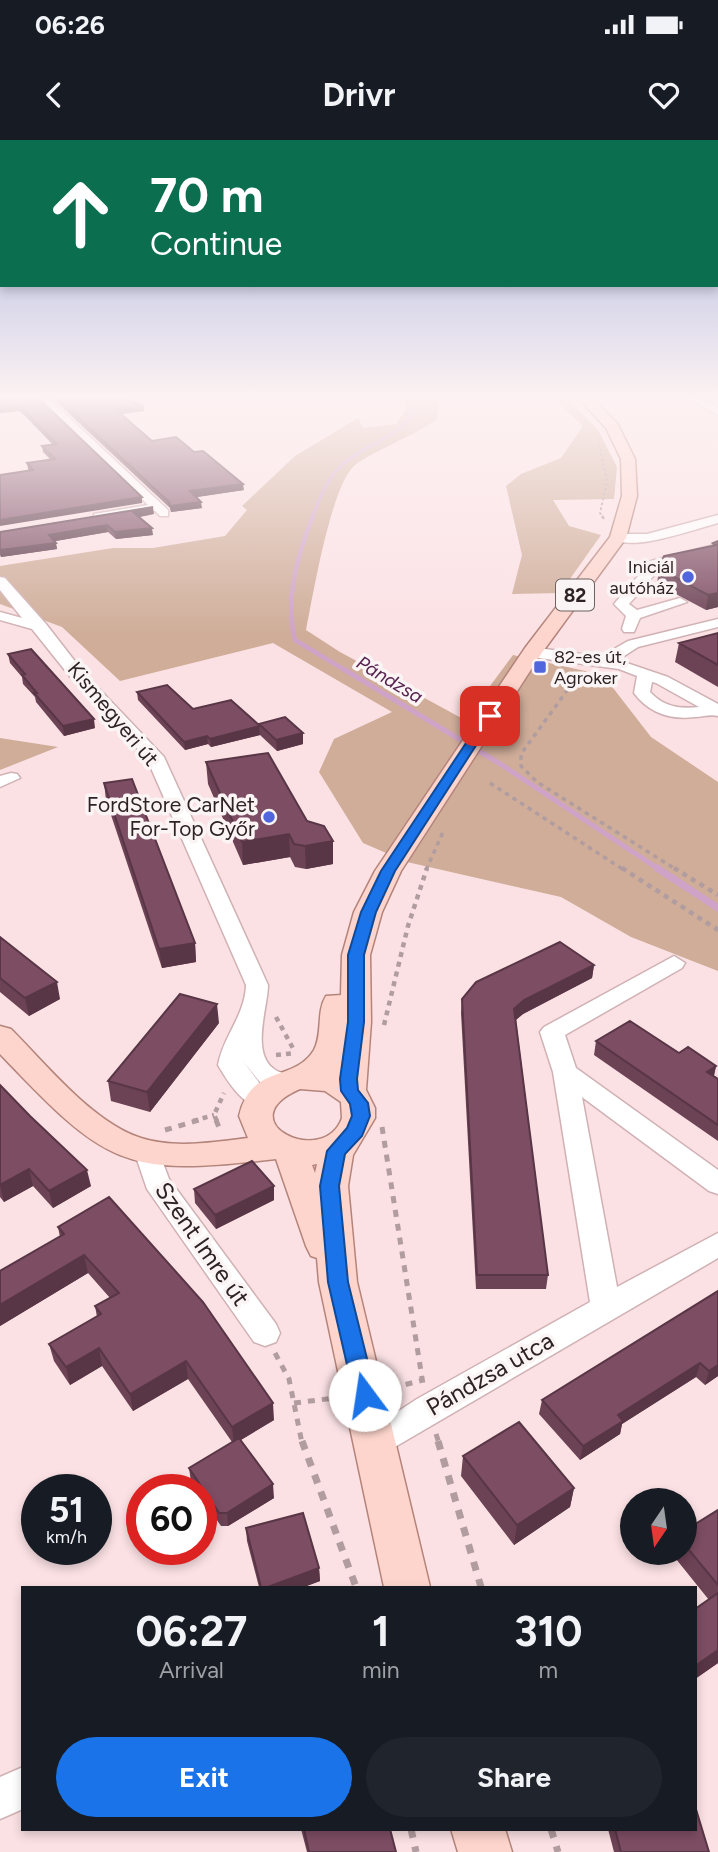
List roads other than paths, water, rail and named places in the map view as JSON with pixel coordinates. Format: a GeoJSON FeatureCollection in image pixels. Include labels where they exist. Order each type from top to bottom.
{"type":"FeatureCollection","features":[{"type":"Feature","properties":{"kind":"main road","name":"82"},"geometry":{"type":"LineString","coordinates":[[407,1586],[338,1282],[330,1186],[337,1151],[355,1131],[361,1116],[359,1103],[349,1091],[356,1022],[356,955],[368,912],[388,871],[532,652],[621,530],[632,489],[630,475]]}},
{"type":"Feature","properties":{"kind":"main road","name":"82"},"geometry":{"type":"LineString","coordinates":[[338,1282],[283,1149],[256,1128],[278,1086],[311,1071],[332,1050],[340,988],[344,973],[356,955]]}},
{"type":"Feature","properties":{"kind":"main road","name":"Szent Imre út"},"geometry":{"type":"LineString","coordinates":[[0,1036],[96,1127],[129,1147],[200,1155],[283,1149]]}},
{"type":"Feature","properties":{"kind":"main road"},"geometry":{"type":"LineString","coordinates":[[278,1086],[326,1080],[349,1091]]}},
{"type":"Feature","properties":{"kind":"main road","name":"Szent Imre út"},"geometry":{"type":"LineString","coordinates":[[146,1151],[171,1150],[221,1136],[278,1086]]}},
{"type":"Feature","properties":{"kind":"main road"},"geometry":{"type":"LineString","coordinates":[[283,1149],[317,1152],[347,1140]]}},
{"type":"Feature","properties":{"kind":"main road"},"geometry":{"type":"LineString","coordinates":[[479,1831],[485,1852]]}},
{"type":"Feature","properties":{"kind":"street"},"geometry":{"type":"LineString","coordinates":[[123,475],[160,510]]}},
{"type":"Feature","properties":{"kind":"street"},"geometry":{"type":"LineString","coordinates":[[79,520],[160,510]]}},
{"type":"Feature","properties":{"kind":"street"},"geometry":{"type":"LineString","coordinates":[[621,530],[646,538],[717,520]]}},
{"type":"Feature","properties":{"kind":"street"},"geometry":{"type":"LineString","coordinates":[[634,615],[621,604],[656,564],[718,548]]}},
{"type":"Feature","properties":{"kind":"street","name":"Kismegyeri út"},"geometry":{"type":"LineString","coordinates":[[0,582],[41,626],[78,676],[155,757],[257,985],[255,1011],[237,1037],[230,1065],[278,1086]]}},
{"type":"Feature","properties":{"kind":"street"},"geometry":{"type":"LineString","coordinates":[[634,615],[680,602]]}},
{"type":"Feature","properties":{"kind":"street"},"geometry":{"type":"LineString","coordinates":[[628,641],[634,615]]}},
{"type":"Feature","properties":{"kind":"street"},"geometry":{"type":"LineString","coordinates":[[0,616],[41,626]]}},
{"type":"Feature","properties":{"kind":"street"},"geometry":{"type":"LineString","coordinates":[[605,661],[628,641],[649,639],[718,623]]}},
{"type":"Feature","properties":{"kind":"street"},"geometry":{"type":"LineString","coordinates":[[532,652],[605,661],[646,673],[716,710]]}},
{"type":"Feature","properties":{"kind":"street"},"geometry":{"type":"LineString","coordinates":[[646,673],[642,693],[663,710],[681,715],[716,710]]}},
{"type":"Feature","properties":{"kind":"street"},"geometry":{"type":"LineString","coordinates":[[606,1307],[565,1072],[552,1032],[674,964]]}},
{"type":"Feature","properties":{"kind":"street"},"geometry":{"type":"LineString","coordinates":[[565,1072],[718,1184]]}},
{"type":"Feature","properties":{"kind":"street","name":"Szent Imre út"},"geometry":{"type":"LineString","coordinates":[[146,1151],[156,1182],[265,1333]]}},
{"type":"Feature","properties":{"kind":"street","name":"Pándzsa utca"},"geometry":{"type":"LineString","coordinates":[[376,1443],[428,1409],[718,1244]]}},
{"type":"Feature","properties":{"kind":"street"},"geometry":{"type":"LineString","coordinates":[[0,1799],[21,1788]]}},
{"type":"Feature","properties":{"kind":"waterway","name":"Pándzsa"},"geometry":{"type":"LineString","coordinates":[[312,517],[333,475]]}},
{"type":"Feature","properties":{"kind":"waterway","name":"Pándzsa"},"geometry":{"type":"LineString","coordinates":[[313,516],[294,577],[291,609],[295,640],[348,672]]}},
{"type":"Feature","properties":{"kind":"waterway","name":"Pándzsa"},"geometry":{"type":"LineString","coordinates":[[345,670],[502,765],[660,870]]}},
{"type":"Feature","properties":{"kind":"waterway","name":"Pándzsa"},"geometry":{"type":"LineString","coordinates":[[657,868],[718,908]]}},
{"type":"Feature","properties":{"kind":"place","name":"Iniciál autóház"},"geometry":{"type":"Point","coordinates":[688,577]}},
{"type":"Feature","properties":{"kind":"place","name":"82-es út, Agroker"},"geometry":{"type":"Point","coordinates":[540,667]}},
{"type":"Feature","properties":{"kind":"place","name":"FordStore CarNet For-Top Győr"},"geometry":{"type":"Point","coordinates":[269,817]}}]}
